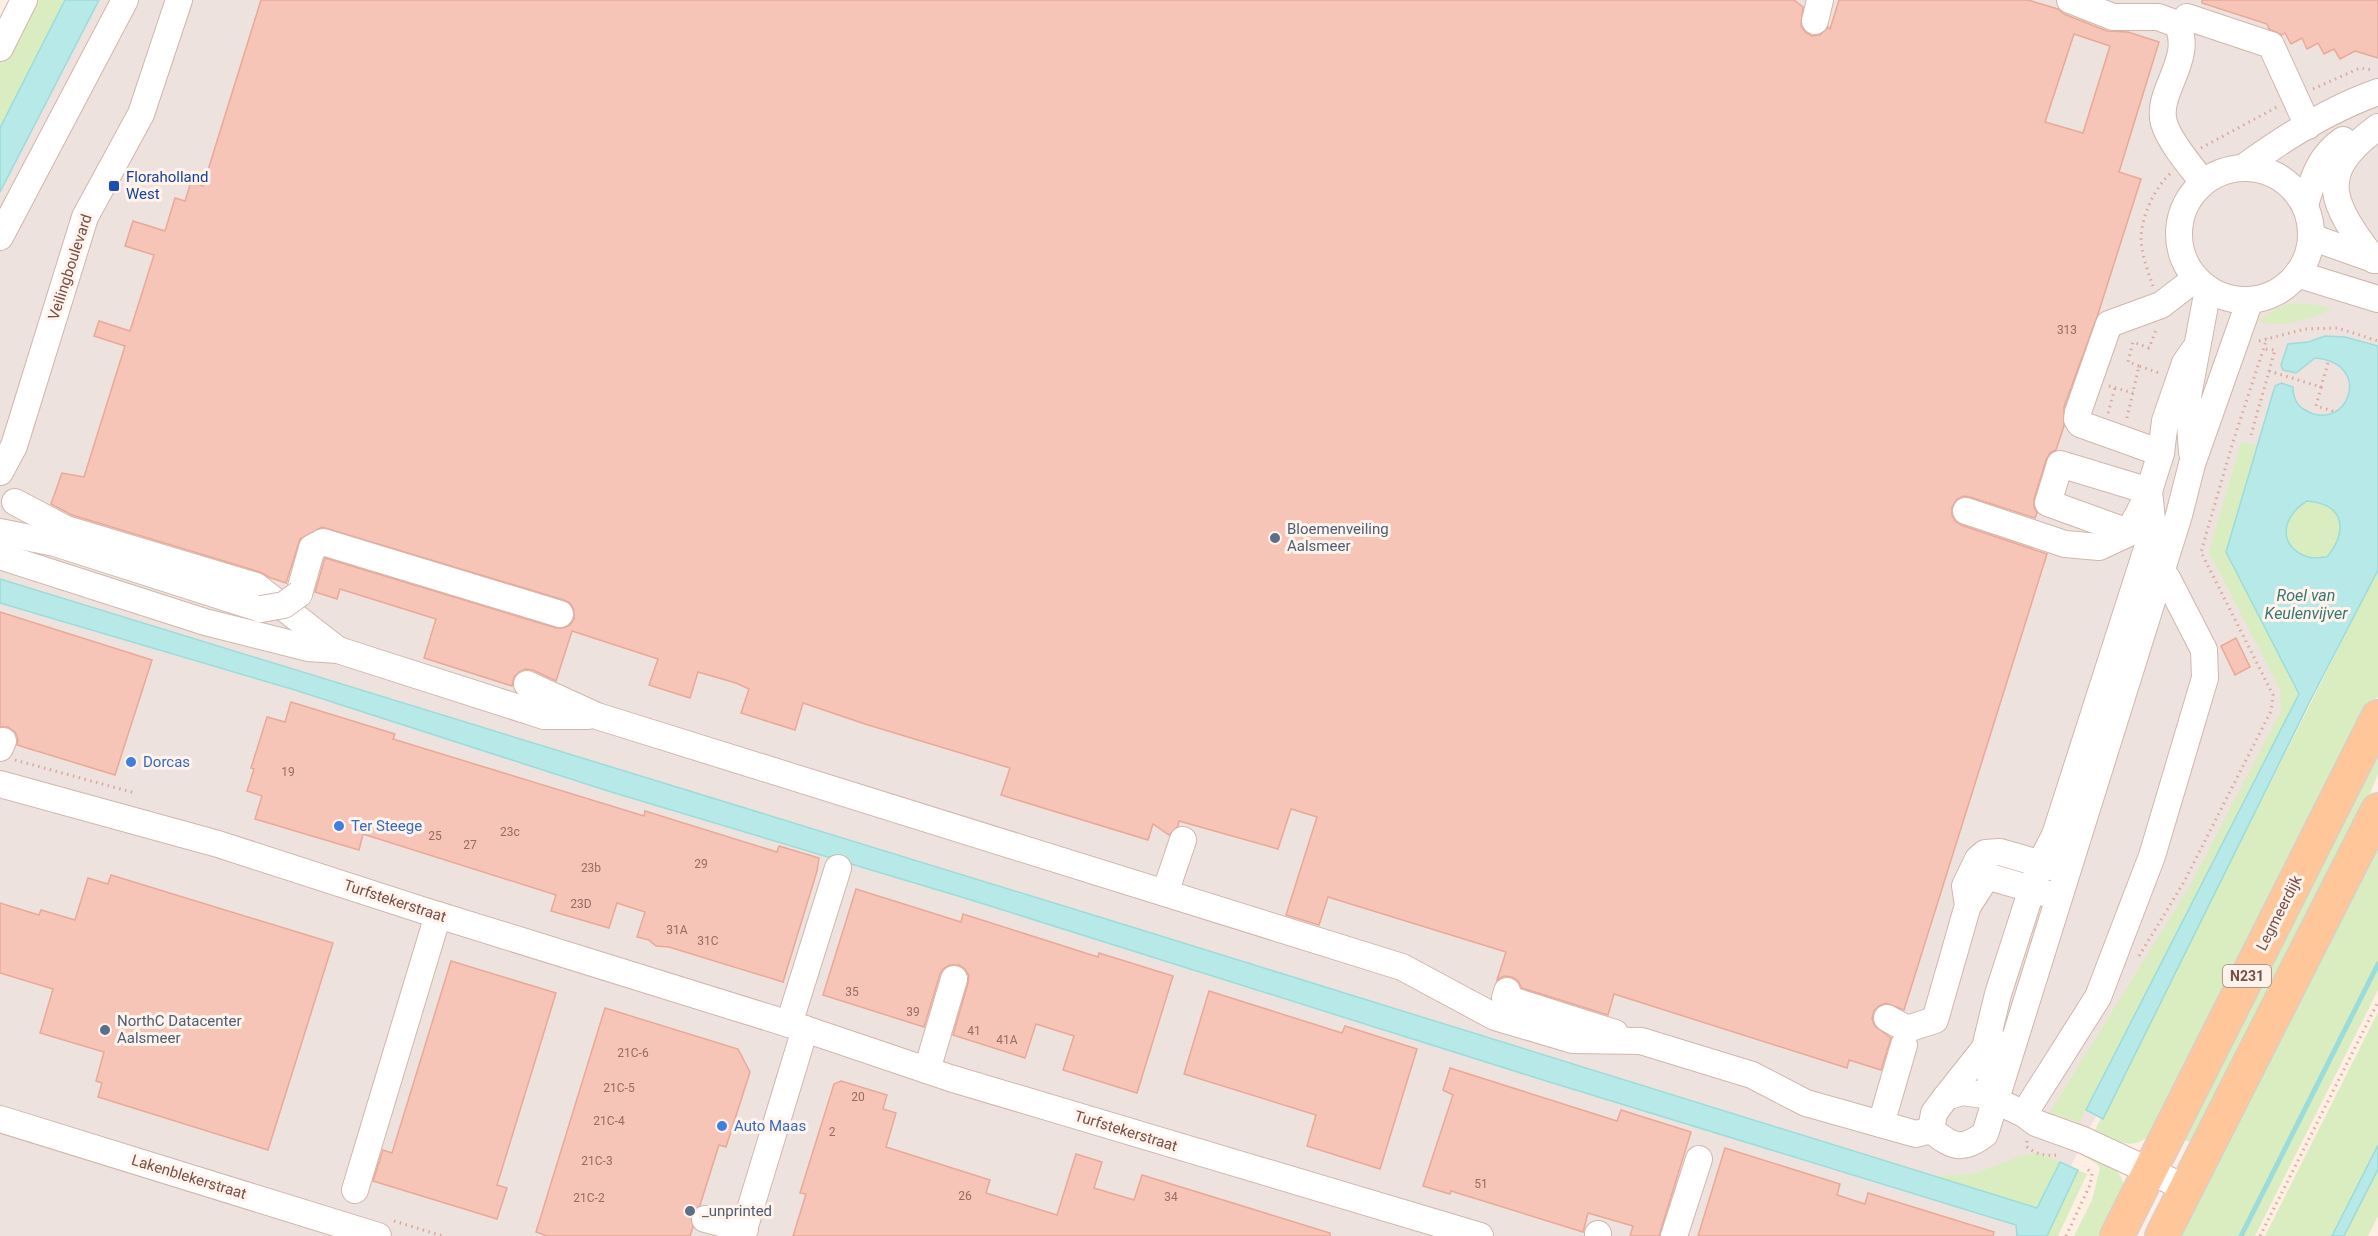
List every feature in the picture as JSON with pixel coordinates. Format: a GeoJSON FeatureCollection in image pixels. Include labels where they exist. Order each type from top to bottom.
{"type":"FeatureCollection","features":[{"type":"Feature","properties":{"kind":"main road","name":"Legmeerdijk"},"geometry":{"type":"LineString","coordinates":[[2117,1236],[2378,717]]}},
{"type":"Feature","properties":{"kind":"main road","name":"N231"},"geometry":{"type":"LineString","coordinates":[[2162,1236],[2378,810]]}},
{"type":"Feature","properties":{"kind":"street"},"geometry":{"type":"LineString","coordinates":[[0,237],[125,0]]}},
{"type":"Feature","properties":{"kind":"street","name":"Veilingboulevard"},"geometry":{"type":"LineString","coordinates":[[0,474],[15,446],[85,217],[141,114],[179,0]]}},
{"type":"Feature","properties":{"kind":"street"},"geometry":{"type":"LineString","coordinates":[[2070,0],[2113,17],[2158,17],[2176,24],[2182,33],[2184,44],[2164,107],[2164,123],[2184,160],[2203,182]]}},
{"type":"Feature","properties":{"kind":"street"},"geometry":{"type":"LineString","coordinates":[[0,48],[11,8]]}},
{"type":"Feature","properties":{"kind":"street"},"geometry":{"type":"LineString","coordinates":[[2187,16],[2271,45],[2308,126]]}},
{"type":"Feature","properties":{"kind":"street"},"geometry":{"type":"LineString","coordinates":[[2244,167],[2278,142],[2347,105],[2378,92]]}},
{"type":"Feature","properties":{"kind":"street"},"geometry":{"type":"LineString","coordinates":[[2305,205],[2314,176],[2329,149],[2351,135],[2378,126]]}},
{"type":"Feature","properties":{"kind":"street"},"geometry":{"type":"LineString","coordinates":[[2376,260],[2352,230],[2340,209],[2336,189],[2338,169],[2345,155],[2356,142],[2378,126]]}},
{"type":"Feature","properties":{"kind":"street"},"geometry":{"type":"LineString","coordinates":[[2244,167],[2269,172],[2290,185],[2305,205],[2310,221],[2311,237],[2307,256],[2297,274],[2277,292],[2250,300],[2228,298],[2202,284],[2182,255],[2178,228],[2190,195],[2203,182],[2227,170],[2244,167]]}},
{"type":"Feature","properties":{"kind":"street"},"geometry":{"type":"LineString","coordinates":[[2311,237],[2376,260]]}},
{"type":"Feature","properties":{"kind":"street"},"geometry":{"type":"LineString","coordinates":[[2297,274],[2378,299]]}},
{"type":"Feature","properties":{"kind":"street"},"geometry":{"type":"LineString","coordinates":[[2161,453],[2080,424],[2077,419],[2078,412],[2109,324],[2160,314],[2202,284]]}},
{"type":"Feature","properties":{"kind":"street"},"geometry":{"type":"LineString","coordinates":[[2192,464],[2188,396],[2197,346],[2202,284]]}},
{"type":"Feature","properties":{"kind":"street"},"geometry":{"type":"LineString","coordinates":[[1507,992],[1505,998],[1752,1075],[1806,1103],[1916,1134],[1931,1131],[1947,1143],[1961,1147],[1974,1143],[1985,1134],[2179,515],[2192,464],[2250,300]]}},
{"type":"Feature","properties":{"kind":"street"},"geometry":{"type":"LineString","coordinates":[[1966,511],[2065,544],[2098,547],[2111,543],[2128,532],[2149,491],[2161,453],[2166,421],[2185,363],[2197,346]]}},
{"type":"Feature","properties":{"kind":"street"},"geometry":{"type":"LineString","coordinates":[[2161,453],[2191,427],[2220,388]]}},
{"type":"Feature","properties":{"kind":"street"},"geometry":{"type":"LineString","coordinates":[[2128,532],[2048,503],[2060,464],[2149,491]]}},
{"type":"Feature","properties":{"kind":"street"},"geometry":{"type":"LineString","coordinates":[[0,474],[13,490],[7,518]]}},
{"type":"Feature","properties":{"kind":"street"},"geometry":{"type":"LineString","coordinates":[[1995,1100],[1985,1048],[1998,994],[2040,864],[2055,835],[2153,530],[2149,491]]}},
{"type":"Feature","properties":{"kind":"street"},"geometry":{"type":"LineString","coordinates":[[7,518],[55,543],[261,609],[284,605],[299,594],[312,548],[323,542],[560,614]]}},
{"type":"Feature","properties":{"kind":"street"},"geometry":{"type":"LineString","coordinates":[[7,518],[66,529],[256,586],[338,650]]}},
{"type":"Feature","properties":{"kind":"street"},"geometry":{"type":"LineString","coordinates":[[0,556],[205,622],[308,648],[338,650],[544,716],[597,716]]}},
{"type":"Feature","properties":{"kind":"street"},"geometry":{"type":"LineString","coordinates":[[2024,1114],[2098,997],[2152,856],[2205,678],[2204,650],[2167,578],[2159,575]]}},
{"type":"Feature","properties":{"kind":"street"},"geometry":{"type":"LineString","coordinates":[[527,684],[597,716],[1402,967],[1495,1017],[1573,1040],[1641,1041]]}},
{"type":"Feature","properties":{"kind":"street","name":"Turfstekerstraat"},"geometry":{"type":"LineString","coordinates":[[1,785],[218,844],[797,1026],[927,1070],[1469,1234]]}},
{"type":"Feature","properties":{"kind":"street"},"geometry":{"type":"LineString","coordinates":[[1166,893],[1183,840]]}},
{"type":"Feature","properties":{"kind":"street"},"geometry":{"type":"LineString","coordinates":[[1968,905],[1965,886],[1978,859],[1985,853],[2000,852],[2067,871]]}},
{"type":"Feature","properties":{"kind":"street"},"geometry":{"type":"LineString","coordinates":[[705,1219],[743,1233],[838,868]]}},
{"type":"Feature","properties":{"kind":"street"},"geometry":{"type":"LineString","coordinates":[[1887,1018],[1907,1029],[1935,1020],[1968,905],[1984,881],[1990,878],[2059,897]]}},
{"type":"Feature","properties":{"kind":"street"},"geometry":{"type":"LineString","coordinates":[[356,1190],[438,915]]}},
{"type":"Feature","properties":{"kind":"street"},"geometry":{"type":"LineString","coordinates":[[927,1070],[954,980]]}},
{"type":"Feature","properties":{"kind":"street"},"geometry":{"type":"LineString","coordinates":[[1931,1131],[1934,1113],[2032,990]]}},
{"type":"Feature","properties":{"kind":"street"},"geometry":{"type":"LineString","coordinates":[[1881,1124],[1904,1045]]}},
{"type":"Feature","properties":{"kind":"street"},"geometry":{"type":"LineString","coordinates":[[1946,1097],[1962,1092],[1984,1095],[2024,1114],[2036,1123],[2083,1140],[2186,1188]]}},
{"type":"Feature","properties":{"kind":"street","name":"Lakenblekerstraat"},"geometry":{"type":"LineString","coordinates":[[0,1119],[378,1236]]}},
{"type":"Feature","properties":{"kind":"street"},"geometry":{"type":"LineString","coordinates":[[1674,1236],[1700,1159]]}},
{"type":"Feature","properties":{"kind":"path"},"geometry":{"type":"LineString","coordinates":[[2139,366],[2128,362],[2133,342],[2150,348],[2160,314],[2141,240],[2144,219],[2152,199],[2166,177],[2184,160],[2217,137],[2360,68],[2378,70]]}},
{"type":"Feature","properties":{"kind":"path"},"geometry":{"type":"LineString","coordinates":[[2236,339],[2251,343],[2305,329],[2337,328],[2378,341]]}},
{"type":"Feature","properties":{"kind":"path"},"geometry":{"type":"LineString","coordinates":[[2251,435],[2275,350],[2262,349]]}},
{"type":"Feature","properties":{"kind":"path"},"geometry":{"type":"LineString","coordinates":[[2328,363],[2316,406],[2333,411]]}},
{"type":"Feature","properties":{"kind":"path"},"geometry":{"type":"LineString","coordinates":[[2269,371],[2320,387]]}},
{"type":"Feature","properties":{"kind":"path"},"geometry":{"type":"LineString","coordinates":[[1,785],[11,759],[135,793]]}},
{"type":"Feature","properties":{"kind":"path"},"geometry":{"type":"LineString","coordinates":[[2260,1236],[2378,1002]]}},
{"type":"Feature","properties":{"kind":"shaded area"},"geometry":{"type":"Polygon","coordinates":[[[49,0],[2378,0],[2378,552],[2036,1236],[0,1236],[0,94],[49,0]]]}},
{"type":"Feature","properties":{"kind":"green space"},"geometry":{"type":"Polygon","coordinates":[[[32,0],[65,0],[0,128],[0,61],[32,0]]]}},
{"type":"Feature","properties":{"kind":"green space"},"geometry":{"type":"Polygon","coordinates":[[[2289,303],[2314,304],[2332,309],[2286,324],[2259,321],[2289,303]]]}},
{"type":"Feature","properties":{"kind":"green space"},"geometry":{"type":"Polygon","coordinates":[[[2241,442],[2257,445],[2226,552],[2299,693],[2079,1123],[2050,1112],[2188,889],[2281,711],[2280,689],[2209,552],[2241,442]]]}},
{"type":"Feature","properties":{"kind":"green space"},"geometry":{"type":"Polygon","coordinates":[[[2307,501],[2320,503],[2330,508],[2340,520],[2338,537],[2327,557],[2308,557],[2291,546],[2287,538],[2288,522],[2299,507],[2307,501]]]}},
{"type":"Feature","properties":{"kind":"green space"},"geometry":{"type":"Polygon","coordinates":[[[2378,570],[2378,696],[2164,1123],[2146,1138],[2131,1144],[2115,1141],[2094,1132],[2378,570]]]}},
{"type":"Feature","properties":{"kind":"green space"},"geometry":{"type":"Polygon","coordinates":[[[2378,741],[2378,774],[2360,818],[2198,1146],[2179,1137],[2378,741]]]}},
{"type":"Feature","properties":{"kind":"green space"},"geometry":{"type":"Polygon","coordinates":[[[2378,833],[2378,990],[2255,1236],[2175,1236],[2378,833]]]}},
{"type":"Feature","properties":{"kind":"green space"},"geometry":{"type":"Polygon","coordinates":[[[2378,1012],[2378,1145],[2332,1236],[2265,1236],[2378,1012]]]}},
{"type":"Feature","properties":{"kind":"green space"},"geometry":{"type":"Polygon","coordinates":[[[2066,1146],[2104,1161],[2113,1167],[2123,1182],[2123,1197],[2104,1236],[2074,1236],[2092,1200],[2100,1168],[2066,1146]]]}},
{"type":"Feature","properties":{"kind":"green space"},"geometry":{"type":"Polygon","coordinates":[[[2036,1153],[2060,1162],[2038,1208],[1933,1176],[1974,1174],[2018,1157],[2036,1153]]]}},
{"type":"Feature","properties":{"kind":"green space"},"geometry":{"type":"Polygon","coordinates":[[[2378,1169],[2378,1216],[2368,1236],[2344,1236],[2378,1169]]]}},
{"type":"Feature","properties":{"kind":"green space"},"geometry":{"type":"Polygon","coordinates":[[[2078,1170],[2087,1174],[2058,1236],[2047,1236],[2078,1170]]]}},
{"type":"Feature","properties":{"kind":"water"},"geometry":{"type":"Polygon","coordinates":[[[65,0],[99,0],[0,192],[0,128],[65,0]]]}},
{"type":"Feature","properties":{"kind":"water","name":"Roel van Keulenvijver"},"geometry":{"type":"Polygon","coordinates":[[[2325,336],[2345,337],[2378,346],[2378,570],[2311,699],[2103,1119],[2086,1110],[2299,694],[2226,552],[2275,386],[2281,383],[2293,387],[2294,397],[2299,406],[2320,415],[2333,413],[2342,406],[2348,395],[2349,383],[2345,372],[2334,363],[2315,358],[2296,373],[2283,370],[2281,365],[2288,344],[2308,342],[2325,336]],[[2307,501],[2299,507],[2288,522],[2286,530],[2291,546],[2310,558],[2327,557],[2334,547],[2340,529],[2336,513],[2320,503],[2307,501]]]}},
{"type":"Feature","properties":{"kind":"water"},"geometry":{"type":"Polygon","coordinates":[[[0,579],[2037,1208],[2060,1162],[2078,1170],[2047,1236],[2017,1236],[2016,1225],[1543,1080],[968,899],[608,791],[295,690],[0,603],[0,579]]]}},
{"type":"Feature","properties":{"kind":"water"},"geometry":{"type":"Polygon","coordinates":[[[2378,1145],[2378,1169],[2344,1236],[2332,1236],[2378,1145]]]}},
{"type":"Feature","properties":{"kind":"building","name":"Bloemenveiling Aalsmeer"},"geometry":{"type":"Polygon","coordinates":[[[261,0],[1794,0],[1803,7],[1801,26],[1812,36],[1820,35],[1828,27],[1830,29],[1839,0],[2028,0],[2058,9],[2064,14],[2107,31],[2128,32],[2159,42],[2119,172],[2141,179],[2098,314],[2064,407],[2064,426],[2056,450],[2050,453],[2046,460],[2034,499],[2037,513],[2035,518],[1964,496],[1957,499],[1952,507],[1955,521],[1961,525],[2047,554],[1904,1010],[1886,1003],[1874,1011],[1872,1019],[1875,1026],[1891,1038],[1881,1070],[1849,1060],[1847,1068],[1614,994],[1608,1015],[1522,988],[1512,977],[1504,976],[1497,980],[1506,952],[1328,897],[1319,925],[1286,915],[1317,817],[1291,809],[1278,849],[1179,821],[1178,826],[1169,835],[1153,824],[1148,840],[1001,795],[1010,768],[803,703],[795,730],[741,713],[749,689],[736,683],[698,672],[690,698],[649,685],[658,659],[572,631],[556,681],[533,670],[525,669],[514,677],[512,686],[424,658],[436,619],[340,589],[337,599],[315,592],[325,558],[556,628],[570,625],[574,619],[574,610],[570,603],[322,527],[300,539],[286,583],[260,572],[72,515],[51,504],[62,473],[84,477],[125,346],[94,336],[99,321],[130,331],[154,255],[125,246],[133,221],[165,231],[175,198],[185,201],[191,182],[203,186],[261,0]],[[2074,34],[2045,122],[2083,133],[2110,46],[2074,34]]]}},
{"type":"Feature","properties":{"kind":"building"},"geometry":{"type":"Polygon","coordinates":[[[2202,0],[2378,0],[2378,58],[2355,51],[2340,59],[2334,49],[2324,54],[2318,43],[2307,49],[2302,38],[2291,44],[2285,33],[2282,35],[2269,29],[2267,24],[2202,3],[2202,0]]]}},
{"type":"Feature","properties":{"kind":"building"},"geometry":{"type":"Polygon","coordinates":[[[0,612],[152,660],[115,775],[17,745],[18,739],[15,732],[8,727],[0,727],[0,612]]]}},
{"type":"Feature","properties":{"kind":"building"},"geometry":{"type":"Polygon","coordinates":[[[2236,638],[2250,667],[2235,675],[2221,646],[2236,638]]]}},
{"type":"Feature","properties":{"kind":"building"},"geometry":{"type":"Polygon","coordinates":[[[291,702],[395,734],[393,739],[644,816],[645,811],[777,852],[779,846],[819,858],[783,982],[669,947],[656,946],[649,940],[637,937],[645,912],[617,903],[609,928],[551,911],[556,895],[363,834],[359,850],[255,819],[262,796],[247,791],[254,769],[251,768],[267,717],[285,722],[291,702]]]}},
{"type":"Feature","properties":{"kind":"building"},"geometry":{"type":"Polygon","coordinates":[[[111,875],[333,943],[268,1150],[98,1097],[102,1083],[96,1081],[104,1052],[40,1033],[53,989],[0,973],[0,903],[39,915],[41,910],[75,920],[88,878],[108,884],[111,875]]]}},
{"type":"Feature","properties":{"kind":"building"},"geometry":{"type":"Polygon","coordinates":[[[856,889],[961,922],[963,914],[1098,957],[1099,953],[1173,976],[1137,1093],[1063,1070],[1074,1036],[1036,1024],[1025,1058],[953,1035],[969,976],[959,965],[950,965],[940,974],[924,1027],[823,995],[856,889]]]}},
{"type":"Feature","properties":{"kind":"building"},"geometry":{"type":"Polygon","coordinates":[[[451,961],[556,993],[497,1185],[507,1188],[497,1219],[373,1181],[383,1150],[392,1153],[451,961]]]}},
{"type":"Feature","properties":{"kind":"building"},"geometry":{"type":"Polygon","coordinates":[[[1209,991],[1342,1033],[1345,1026],[1417,1049],[1380,1169],[1307,1146],[1316,1115],[1184,1074],[1209,991]]]}},
{"type":"Feature","properties":{"kind":"building"},"geometry":{"type":"Polygon","coordinates":[[[605,1008],[738,1049],[750,1072],[726,1147],[719,1145],[700,1205],[691,1215],[693,1227],[690,1236],[547,1236],[536,1232],[605,1008]]]}},
{"type":"Feature","properties":{"kind":"building"},"geometry":{"type":"Polygon","coordinates":[[[1450,1068],[1617,1121],[1621,1110],[1691,1132],[1659,1236],[1630,1236],[1633,1226],[1588,1213],[1583,1232],[1451,1191],[1450,1194],[1423,1186],[1453,1095],[1443,1090],[1450,1068]]]}},
{"type":"Feature","properties":{"kind":"building"},"geometry":{"type":"Polygon","coordinates":[[[841,1081],[887,1095],[883,1109],[896,1113],[886,1147],[990,1180],[986,1193],[1057,1215],[1076,1154],[1102,1162],[1094,1188],[1134,1200],[1142,1175],[1330,1233],[1330,1236],[793,1236],[806,1194],[800,1193],[834,1084],[841,1081]]]}},
{"type":"Feature","properties":{"kind":"building"},"geometry":{"type":"Polygon","coordinates":[[[1725,1148],[1840,1184],[1837,1195],[1865,1204],[1868,1193],[1994,1232],[1993,1236],[1698,1236],[1725,1148]]]}},
{"type":"Feature","properties":{"kind":"waterway"},"geometry":{"type":"LineString","coordinates":[[2241,1236],[2378,964]]}},
{"type":"Feature","properties":{"kind":"place","name":"Floraholland West"},"geometry":{"type":"Point","coordinates":[114,186]}},
{"type":"Feature","properties":{"kind":"place","name":"Bloemenveiling Aalsmeer"},"geometry":{"type":"Point","coordinates":[1275,538]}},
{"type":"Feature","properties":{"kind":"place","name":"Dorcas"},"geometry":{"type":"Point","coordinates":[131,762]}},
{"type":"Feature","properties":{"kind":"place","name":"Ter Steege"},"geometry":{"type":"Point","coordinates":[339,826]}},
{"type":"Feature","properties":{"kind":"place","name":"NorthC Datacenter Aalsmeer"},"geometry":{"type":"Point","coordinates":[105,1030]}},
{"type":"Feature","properties":{"kind":"place","name":"Auto Maas"},"geometry":{"type":"Point","coordinates":[722,1126]}},
{"type":"Feature","properties":{"kind":"place","name":"_unprinted"},"geometry":{"type":"Point","coordinates":[690,1211]}}]}
